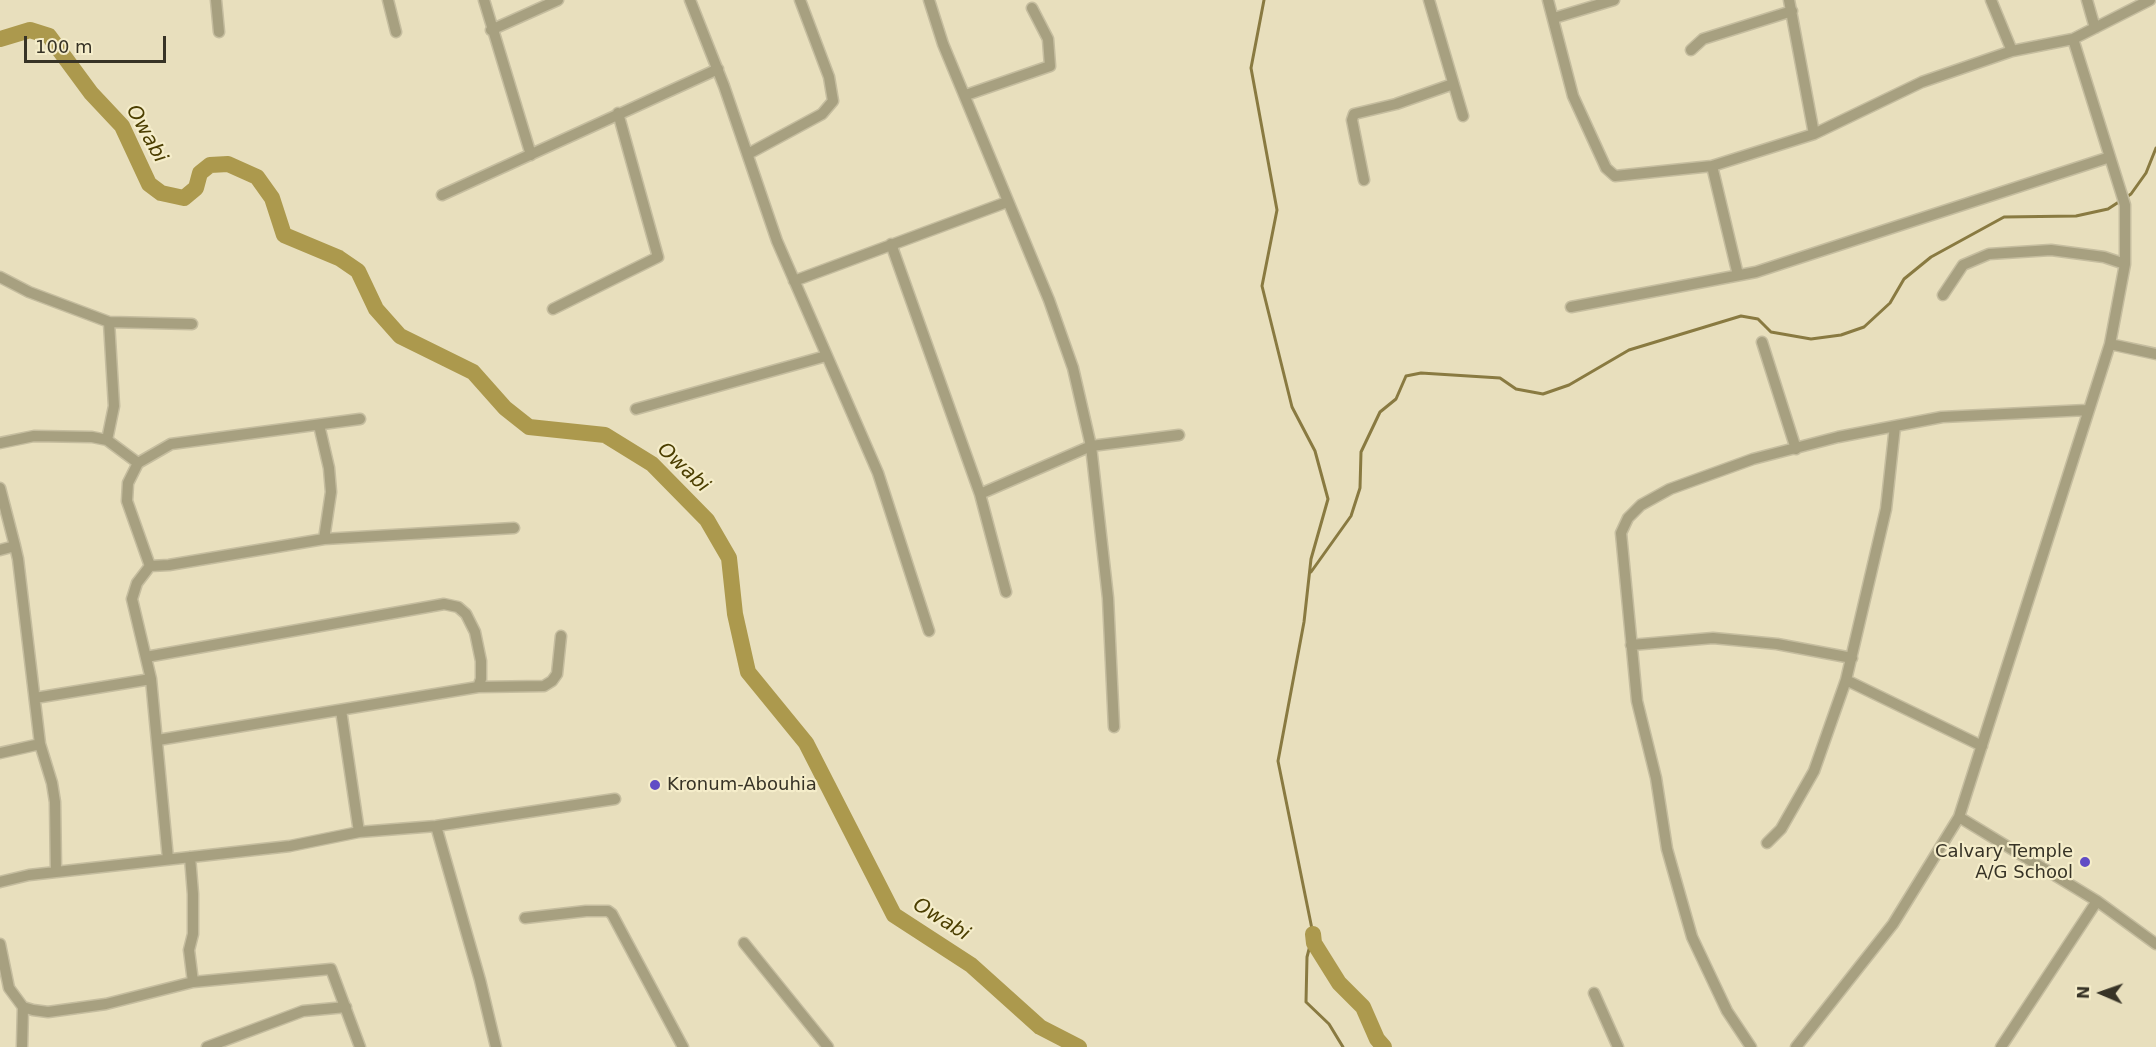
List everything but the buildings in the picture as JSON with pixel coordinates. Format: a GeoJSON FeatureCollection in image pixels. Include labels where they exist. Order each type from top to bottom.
{"type":"FeatureCollection","features":[{"type":"Feature","properties":{"kind":"street"},"geometry":{"type":"LineString","coordinates":[[216,0],[219,32]]}},
{"type":"Feature","properties":{"kind":"street"},"geometry":{"type":"LineString","coordinates":[[388,0],[396,32]]}},
{"type":"Feature","properties":{"kind":"street"},"geometry":{"type":"LineString","coordinates":[[484,0],[491,30],[531,155]]}},
{"type":"Feature","properties":{"kind":"street"},"geometry":{"type":"LineString","coordinates":[[491,30],[558,0]]}},
{"type":"Feature","properties":{"kind":"street"},"geometry":{"type":"LineString","coordinates":[[690,0],[718,69],[777,241],[878,473],[928,631]]}},
{"type":"Feature","properties":{"kind":"street"},"geometry":{"type":"LineString","coordinates":[[748,154],[822,114],[833,101],[829,77],[800,0]]}},
{"type":"Feature","properties":{"kind":"street"},"geometry":{"type":"LineString","coordinates":[[928,0],[943,44],[1049,300],[1070,359],[1091,446],[1108,598],[1114,727]]}},
{"type":"Feature","properties":{"kind":"street"},"geometry":{"type":"LineString","coordinates":[[1429,0],[1462,116]]}},
{"type":"Feature","properties":{"kind":"street"},"geometry":{"type":"LineString","coordinates":[[1548,0],[1573,96],[1606,168],[1615,176],[1712,166],[1814,134],[1922,82],[2012,51],[2073,39],[2150,0]]}},
{"type":"Feature","properties":{"kind":"street"},"geometry":{"type":"LineString","coordinates":[[1554,18],[1614,0]]}},
{"type":"Feature","properties":{"kind":"street"},"geometry":{"type":"LineString","coordinates":[[1991,0],[2012,51]]}},
{"type":"Feature","properties":{"kind":"street"},"geometry":{"type":"LineString","coordinates":[[2088,0],[2095,28]]}},
{"type":"Feature","properties":{"kind":"street"},"geometry":{"type":"LineString","coordinates":[[1691,50],[1703,39],[1790,5],[1814,134]]}},
{"type":"Feature","properties":{"kind":"street"},"geometry":{"type":"LineString","coordinates":[[966,95],[1050,66],[1048,39],[1032,8]]}},
{"type":"Feature","properties":{"kind":"street"},"geometry":{"type":"LineString","coordinates":[[1796,1047],[1893,924],[1959,817],[2013,655],[2087,410],[2110,344],[2126,264],[2126,205],[2073,39]]}},
{"type":"Feature","properties":{"kind":"street"},"geometry":{"type":"LineString","coordinates":[[442,195],[718,69]]}},
{"type":"Feature","properties":{"kind":"street"},"geometry":{"type":"LineString","coordinates":[[1364,180],[1352,120],[1354,114],[1396,104],[1453,84]]}},
{"type":"Feature","properties":{"kind":"street"},"geometry":{"type":"LineString","coordinates":[[553,309],[658,257],[618,113]]}},
{"type":"Feature","properties":{"kind":"street"},"geometry":{"type":"LineString","coordinates":[[1571,307],[1756,272],[2110,157]]}},
{"type":"Feature","properties":{"kind":"street"},"geometry":{"type":"LineString","coordinates":[[1712,166],[1738,275]]}},
{"type":"Feature","properties":{"kind":"street"},"geometry":{"type":"LineString","coordinates":[[794,281],[1007,202]]}},
{"type":"Feature","properties":{"kind":"street"},"geometry":{"type":"LineString","coordinates":[[891,244],[980,494],[1006,592]]}},
{"type":"Feature","properties":{"kind":"street"},"geometry":{"type":"LineString","coordinates":[[1943,295],[1963,265],[1989,254],[2051,250],[2104,257],[2126,264]]}},
{"type":"Feature","properties":{"kind":"street"},"geometry":{"type":"LineString","coordinates":[[0,277],[29,292],[109,322],[192,324]]}},
{"type":"Feature","properties":{"kind":"street"},"geometry":{"type":"LineString","coordinates":[[106,440],[114,406],[109,322]]}},
{"type":"Feature","properties":{"kind":"street"},"geometry":{"type":"LineString","coordinates":[[1762,342],[1796,449]]}},
{"type":"Feature","properties":{"kind":"street"},"geometry":{"type":"LineString","coordinates":[[2110,344],[2156,354]]}},
{"type":"Feature","properties":{"kind":"street"},"geometry":{"type":"LineString","coordinates":[[636,410],[826,356]]}},
{"type":"Feature","properties":{"kind":"street"},"geometry":{"type":"LineString","coordinates":[[1751,1047],[1727,1011],[1692,937],[1667,849],[1656,778],[1637,701],[1621,533],[1628,518],[1641,505],[1670,489],[1753,459],[1895,426],[1973,414],[2087,410]]}},
{"type":"Feature","properties":{"kind":"street"},"geometry":{"type":"LineString","coordinates":[[150,566],[128,501],[128,483],[138,463],[171,444],[360,419]]}},
{"type":"Feature","properties":{"kind":"street"},"geometry":{"type":"LineString","coordinates":[[319,425],[329,468],[331,492],[324,539]]}},
{"type":"Feature","properties":{"kind":"street"},"geometry":{"type":"LineString","coordinates":[[1767,843],[1781,829],[1814,771],[1846,680],[1886,509],[1895,426]]}},
{"type":"Feature","properties":{"kind":"street"},"geometry":{"type":"LineString","coordinates":[[0,443],[34,436],[79,435],[106,440],[138,463]]}},
{"type":"Feature","properties":{"kind":"street"},"geometry":{"type":"LineString","coordinates":[[980,494],[1091,446],[1179,435]]}},
{"type":"Feature","properties":{"kind":"street"},"geometry":{"type":"LineString","coordinates":[[0,488],[15,546],[40,744],[52,783],[55,802],[56,872]]}},
{"type":"Feature","properties":{"kind":"street"},"geometry":{"type":"LineString","coordinates":[[168,859],[151,679],[132,598],[137,583],[150,566],[169,565],[324,539],[514,528]]}},
{"type":"Feature","properties":{"kind":"street"},"geometry":{"type":"LineString","coordinates":[[0,550],[15,546]]}},
{"type":"Feature","properties":{"kind":"street"},"geometry":{"type":"LineString","coordinates":[[146,657],[444,604],[458,607],[466,614],[475,632],[481,661],[481,679],[478,687]]}},
{"type":"Feature","properties":{"kind":"street"},"geometry":{"type":"LineString","coordinates":[[158,740],[478,687],[544,686],[551,683],[557,674],[561,636]]}},
{"type":"Feature","properties":{"kind":"street"},"geometry":{"type":"LineString","coordinates":[[1631,645],[1713,638],[1777,644],[1852,658]]}},
{"type":"Feature","properties":{"kind":"street"},"geometry":{"type":"LineString","coordinates":[[36,698],[151,679]]}},
{"type":"Feature","properties":{"kind":"street"},"geometry":{"type":"LineString","coordinates":[[1846,680],[1982,746]]}},
{"type":"Feature","properties":{"kind":"street"},"geometry":{"type":"LineString","coordinates":[[341,710],[359,832]]}},
{"type":"Feature","properties":{"kind":"street"},"geometry":{"type":"LineString","coordinates":[[0,753],[40,744]]}},
{"type":"Feature","properties":{"kind":"street"},"geometry":{"type":"LineString","coordinates":[[0,882],[56,872],[290,846],[359,832],[436,826],[615,799]]}},
{"type":"Feature","properties":{"kind":"street"},"geometry":{"type":"LineString","coordinates":[[1959,817],[2097,901],[2156,944]]}},
{"type":"Feature","properties":{"kind":"street"},"geometry":{"type":"LineString","coordinates":[[436,826],[480,980],[496,1047]]}},
{"type":"Feature","properties":{"kind":"street"},"geometry":{"type":"LineString","coordinates":[[190,857],[193,934],[189,950],[193,982]]}},
{"type":"Feature","properties":{"kind":"street"},"geometry":{"type":"LineString","coordinates":[[2001,1047],[2097,901]]}},
{"type":"Feature","properties":{"kind":"street"},"geometry":{"type":"LineString","coordinates":[[525,918],[586,911],[608,911],[612,914],[683,1047]]}},
{"type":"Feature","properties":{"kind":"street"},"geometry":{"type":"LineString","coordinates":[[744,943],[828,1047]]}},
{"type":"Feature","properties":{"kind":"street"},"geometry":{"type":"LineString","coordinates":[[0,944],[9,988],[23,1007],[22,1047]]}},
{"type":"Feature","properties":{"kind":"street"},"geometry":{"type":"LineString","coordinates":[[23,1007],[48,1012],[106,1004],[193,982],[328,968],[334,971],[360,1047]]}},
{"type":"Feature","properties":{"kind":"street"},"geometry":{"type":"LineString","coordinates":[[1594,993],[1618,1047]]}},
{"type":"Feature","properties":{"kind":"street"},"geometry":{"type":"LineString","coordinates":[[207,1047],[303,1011],[346,1007]]}},
{"type":"Feature","properties":{"kind":"waterway"},"geometry":{"type":"LineString","coordinates":[[1264,0],[1251,68],[1277,210],[1262,286],[1292,407],[1315,451],[1328,499],[1311,559],[1304,622],[1278,761],[1313,934],[1307,957],[1306,1002],[1329,1024],[1343,1047]]}},
{"type":"Feature","properties":{"kind":"waterway","name":"Owabi"},"geometry":{"type":"LineString","coordinates":[[0,39],[30,30],[49,36],[91,93],[122,126],[149,184],[161,193],[184,198],[196,188],[200,173],[210,165],[228,164],[257,177],[272,198],[284,235],[339,258],[358,271],[376,309],[400,336],[473,372],[505,408],[529,427],[605,435],[652,464],[707,520],[729,558],[735,614],[748,672],[806,743],[894,915],[971,965],[1040,1027],[1079,1047]]}},
{"type":"Feature","properties":{"kind":"waterway"},"geometry":{"type":"LineString","coordinates":[[1311,572],[1351,516],[1360,488],[1361,452],[1380,412],[1396,399],[1406,376],[1421,373],[1500,378],[1516,389],[1543,394],[1569,385],[1629,350],[1741,316],[1758,319],[1771,332],[1811,339],[1841,335],[1864,327],[1890,303],[1904,279],[1931,257],[2004,217],[2076,216],[2108,209],[2131,194],[2146,173],[2156,148]]}},
{"type":"Feature","properties":{"kind":"waterway"},"geometry":{"type":"LineString","coordinates":[[1313,934],[1314,943],[1339,983],[1363,1007],[1377,1039],[1384,1047]]}},
{"type":"Feature","properties":{"kind":"place","name":"Kronum-Abouhia"},"geometry":{"type":"Point","coordinates":[655,785]}},
{"type":"Feature","properties":{"kind":"place","name":"Calvary Temple A/G School"},"geometry":{"type":"Point","coordinates":[2085,862]}}]}
